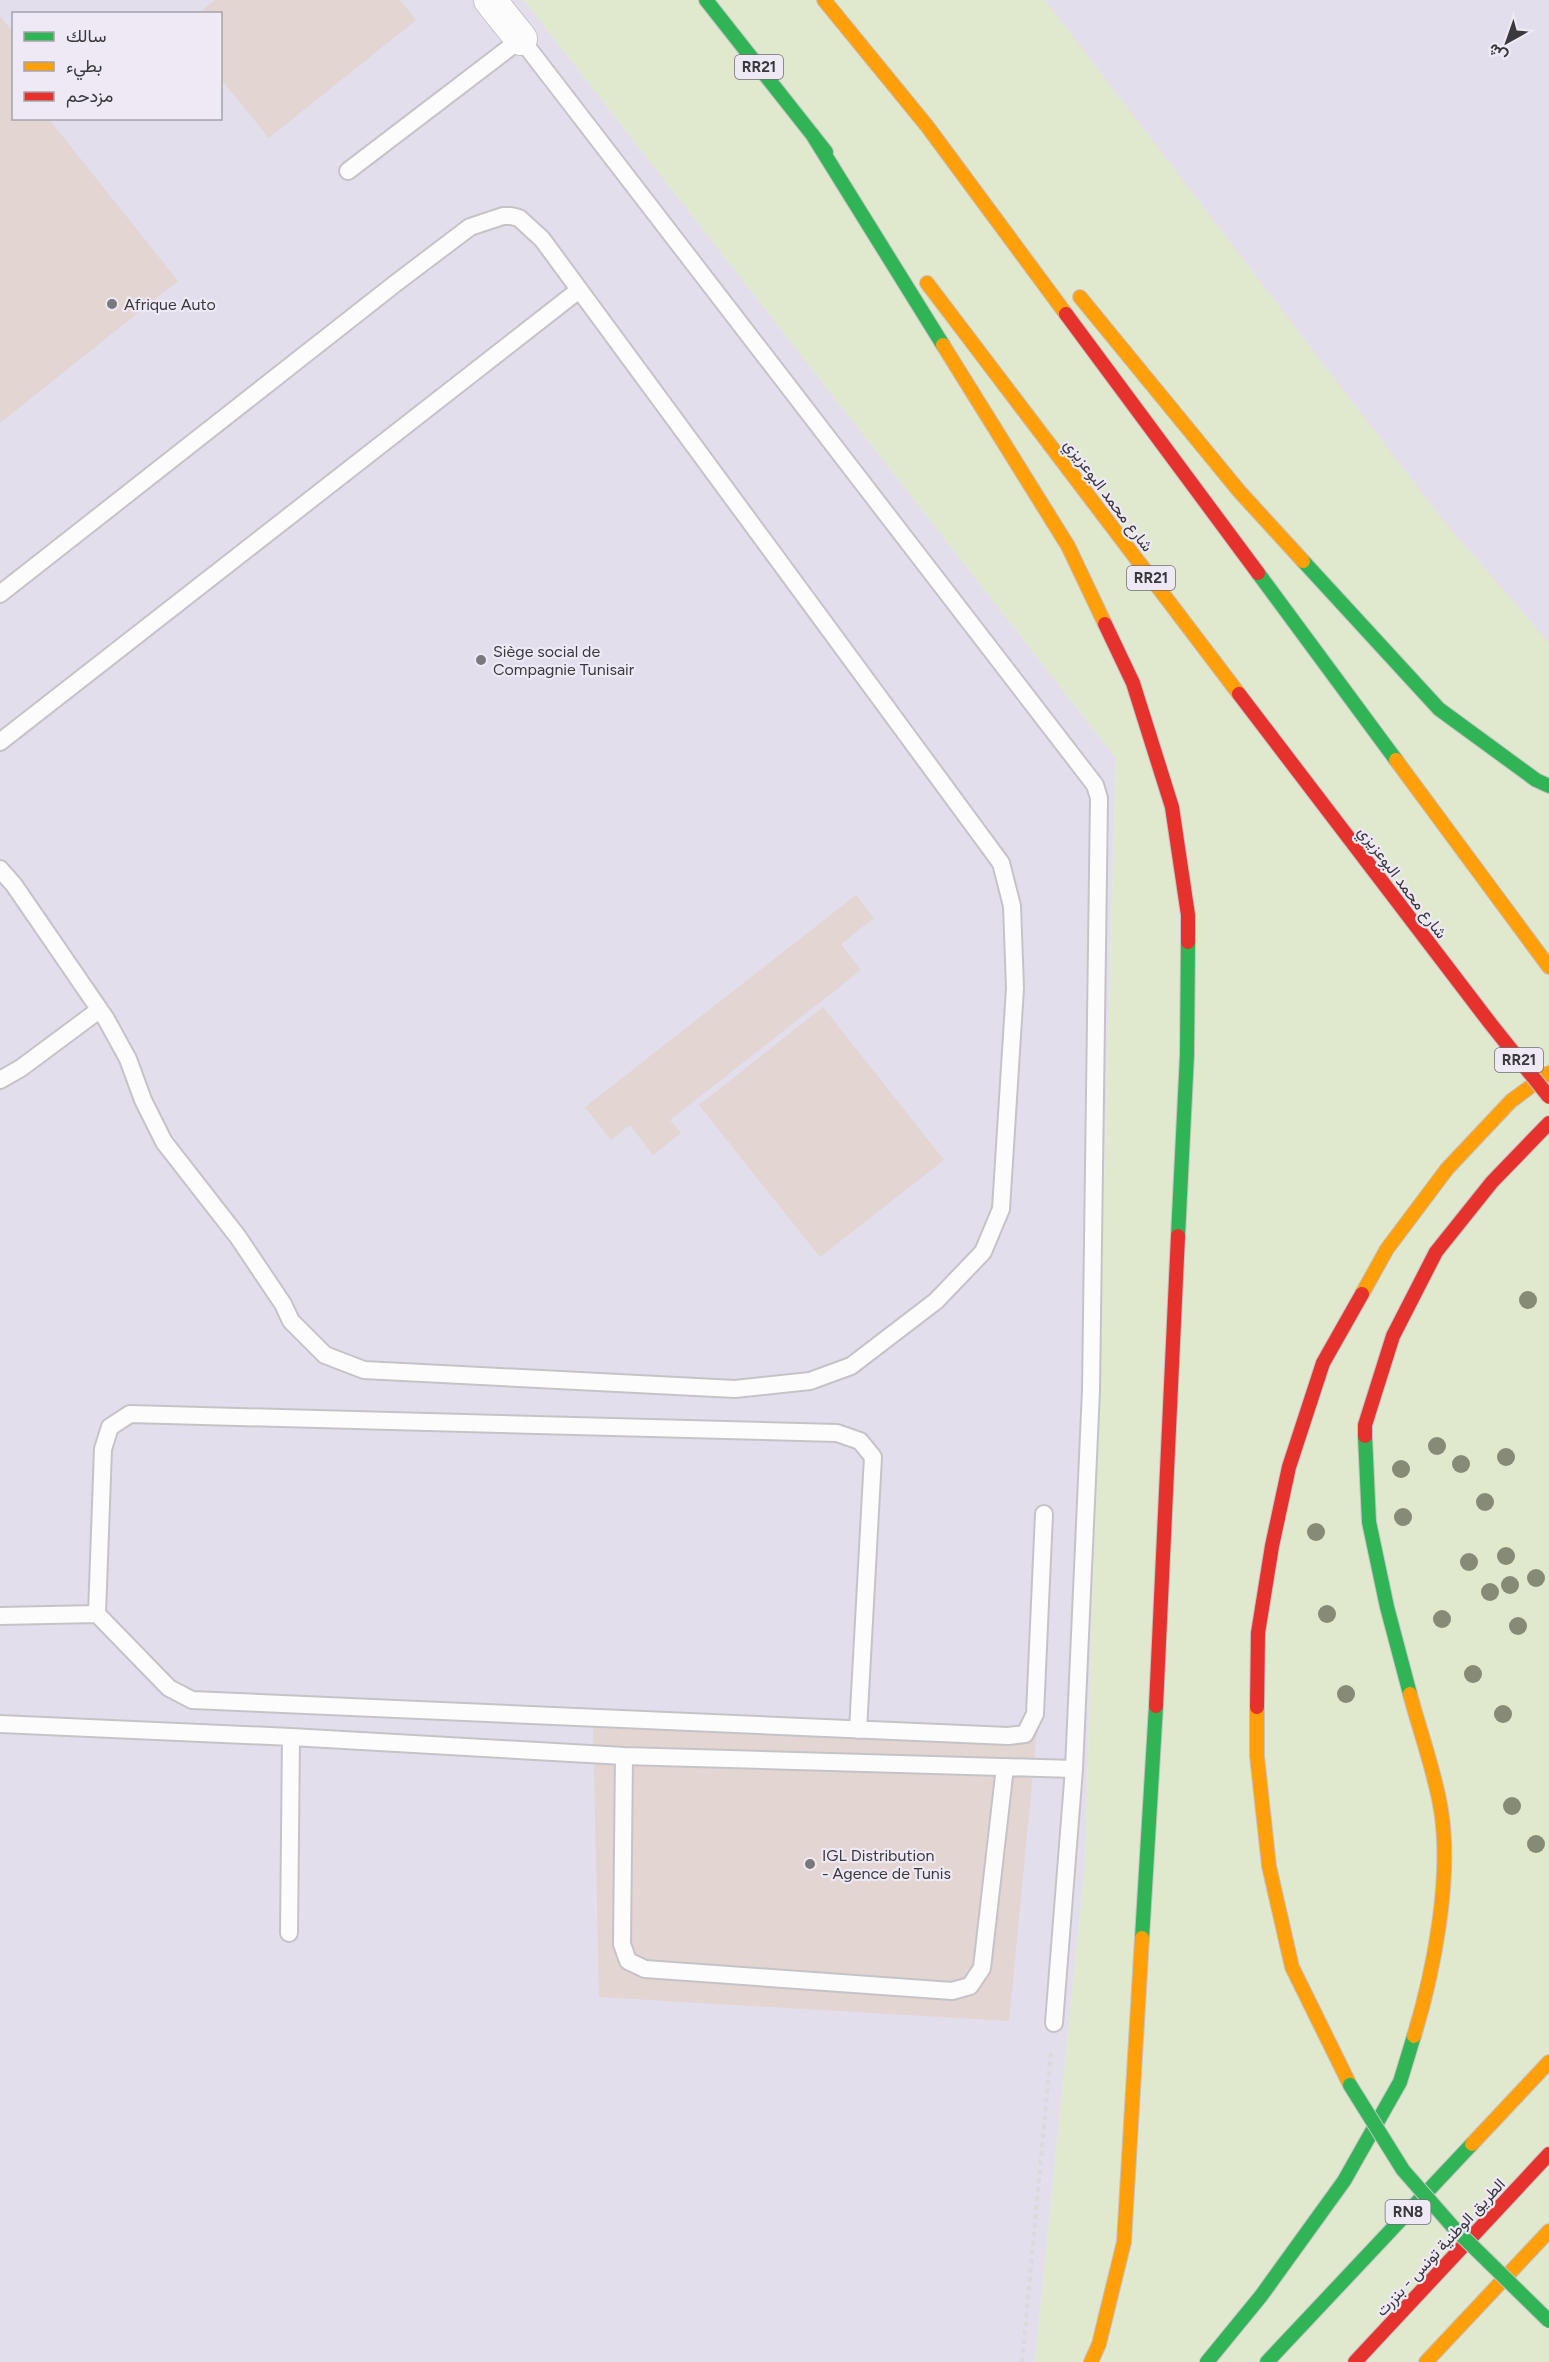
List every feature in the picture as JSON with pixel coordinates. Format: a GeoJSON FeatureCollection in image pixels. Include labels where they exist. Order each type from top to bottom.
{"type":"FeatureCollection","features":[{"type":"Feature","properties":{"kind":"highway","name":"RR21"},"geometry":{"type":"LineString","coordinates":[[706,0],[899,247]]}},
{"type":"Feature","properties":{"kind":"highway"},"geometry":{"type":"LineString","coordinates":[[824,0],[927,126],[1023,233]]}},
{"type":"Feature","properties":{"kind":"highway"},"geometry":{"type":"LineString","coordinates":[[927,126],[1549,967]]}},
{"type":"Feature","properties":{"kind":"highway"},"geometry":{"type":"LineString","coordinates":[[812,134],[1068,546],[1133,683],[1172,807],[1188,915],[1187,1055],[1156,1706],[1124,2242],[1099,2344],[1091,2362]]}},
{"type":"Feature","properties":{"kind":"highway","name":"شارع محمد البوعزيزي"},"geometry":{"type":"LineString","coordinates":[[921,275],[1490,1023],[1549,1097]]}},
{"type":"Feature","properties":{"kind":"highway"},"geometry":{"type":"LineString","coordinates":[[1071,287],[1239,492],[1439,709],[1536,780],[1549,786]]}},
{"type":"Feature","properties":{"kind":"highway"},"geometry":{"type":"LineString","coordinates":[[1549,1073],[1511,1101],[1447,1169],[1387,1249],[1323,1363],[1289,1467],[1272,1546],[1258,1633],[1257,1756],[1269,1866],[1292,1967],[1350,2085],[1403,2170],[1453,2227],[1549,2321]]}},
{"type":"Feature","properties":{"kind":"highway"},"geometry":{"type":"LineString","coordinates":[[1207,2362],[1261,2296],[1344,2181],[1400,2082],[1422,2011],[1437,1938],[1444,1867],[1441,1810],[1387,1607],[1369,1522],[1365,1425],[1393,1336],[1436,1252],[1492,1182],[1549,1123]]}},
{"type":"Feature","properties":{"kind":"highway","name":"RN8"},"geometry":{"type":"LineString","coordinates":[[1267,2362],[1549,2062]]}},
{"type":"Feature","properties":{"kind":"highway","name":"الطريق الوطنية تونس - بنزرت"},"geometry":{"type":"LineString","coordinates":[[1355,2362],[1549,2154]]}},
{"type":"Feature","properties":{"kind":"highway"},"geometry":{"type":"LineString","coordinates":[[1426,2362],[1549,2231]]}},
{"type":"Feature","properties":{"kind":"street"},"geometry":{"type":"LineString","coordinates":[[490,0],[521,39]]}},
{"type":"Feature","properties":{"kind":"lane"},"geometry":{"type":"LineString","coordinates":[[348,171],[521,39],[1095,785],[1099,798],[1091,1390],[1074,1769],[1054,2023]]}},
{"type":"Feature","properties":{"kind":"lane"},"geometry":{"type":"LineString","coordinates":[[0,594],[377,298],[470,228],[503,216],[519,218],[542,239],[1001,862],[1012,906],[1015,988],[1001,1209],[983,1252],[936,1301],[851,1366],[810,1382],[735,1389],[364,1370],[325,1355],[291,1321],[283,1304],[238,1237],[164,1142],[143,1100],[128,1059],[99,1010],[14,885],[0,869]]}},
{"type":"Feature","properties":{"kind":"lane"},"geometry":{"type":"LineString","coordinates":[[0,742],[579,290]]}},
{"type":"Feature","properties":{"kind":"lane"},"geometry":{"type":"LineString","coordinates":[[0,1080],[21,1068],[99,1010]]}},
{"type":"Feature","properties":{"kind":"lane"},"geometry":{"type":"LineString","coordinates":[[858,1730],[873,1457],[860,1441],[837,1433],[130,1414],[111,1427],[103,1449],[97,1614],[169,1688],[192,1700],[858,1730],[1008,1736],[1025,1734],[1035,1714],[1044,1514]]}},
{"type":"Feature","properties":{"kind":"lane"},"geometry":{"type":"LineString","coordinates":[[0,1616],[97,1614]]}},
{"type":"Feature","properties":{"kind":"lane"},"geometry":{"type":"LineString","coordinates":[[0,1724],[291,1737],[624,1756],[1074,1769]]}},
{"type":"Feature","properties":{"kind":"lane"},"geometry":{"type":"LineString","coordinates":[[289,1933],[291,1737]]}},
{"type":"Feature","properties":{"kind":"lane"},"geometry":{"type":"LineString","coordinates":[[624,1756],[622,1944],[628,1961],[645,1969],[952,1991],[970,1986],[982,1968],[1005,1767]]}},
{"type":"Feature","properties":{"kind":"path"},"geometry":{"type":"LineString","coordinates":[[1022,2362],[1054,2023]]}},
{"type":"Feature","properties":{"kind":"shaded area"},"geometry":{"type":"Polygon","coordinates":[[[0,0],[524,0],[1116,758],[1085,1866],[1035,2362],[0,2362],[0,0]]]}},
{"type":"Feature","properties":{"kind":"shaded area"},"geometry":{"type":"Polygon","coordinates":[[[885,0],[1549,0],[1549,750],[885,0]]]}},
{"type":"Feature","properties":{"kind":"green space"},"geometry":{"type":"Polygon","coordinates":[[[524,0],[1045,0],[1442,519],[1549,643],[1549,2362],[1035,2362],[1085,1866],[1116,758],[524,0]]]}},
{"type":"Feature","properties":{"kind":"building"},"geometry":{"type":"Polygon","coordinates":[[[215,0],[400,0],[416,20],[269,138],[222,80],[222,12],[200,12],[215,0]]]}},
{"type":"Feature","properties":{"kind":"building"},"geometry":{"type":"Polygon","coordinates":[[[0,16],[12,31],[12,120],[50,120],[178,281],[0,423],[0,16]]]}},
{"type":"Feature","properties":{"kind":"building"},"geometry":{"type":"Polygon","coordinates":[[[856,895],[874,918],[841,944],[861,970],[670,1120],[681,1133],[653,1155],[630,1125],[611,1140],[585,1107],[856,895]]]}},
{"type":"Feature","properties":{"kind":"building"},"geometry":{"type":"Polygon","coordinates":[[[823,1007],[944,1160],[820,1257],[699,1105],[823,1007]]]}},
{"type":"Feature","properties":{"kind":"building","name":"IGL Distribution - Agence de Tunis"},"geometry":{"type":"Polygon","coordinates":[[[593,1724],[1037,1731],[1009,2021],[599,1997],[593,1724]]]}},
{"type":"Feature","properties":{"kind":"traffic: fast"},"geometry":{"type":"LineString","coordinates":[[706,0],[826,152]]}},
{"type":"Feature","properties":{"kind":"traffic: fast"},"geometry":{"type":"LineString","coordinates":[[812,134],[943,345]]}},
{"type":"Feature","properties":{"kind":"traffic: fast"},"geometry":{"type":"LineString","coordinates":[[1303,561],[1439,709],[1536,780],[1549,786]]}},
{"type":"Feature","properties":{"kind":"traffic: fast"},"geometry":{"type":"LineString","coordinates":[[1258,573],[1396,760]]}},
{"type":"Feature","properties":{"kind":"traffic: fast"},"geometry":{"type":"LineString","coordinates":[[1178,1236],[1187,1055],[1188,942]]}},
{"type":"Feature","properties":{"kind":"traffic: fast"},"geometry":{"type":"LineString","coordinates":[[1365,1436],[1369,1522],[1387,1607],[1410,1694]]}},
{"type":"Feature","properties":{"kind":"traffic: fast"},"geometry":{"type":"LineString","coordinates":[[1142,1938],[1156,1706]]}},
{"type":"Feature","properties":{"kind":"traffic: fast"},"geometry":{"type":"LineString","coordinates":[[1207,2362],[1261,2296],[1344,2181],[1400,2082],[1414,2036]]}},
{"type":"Feature","properties":{"kind":"traffic: fast"},"geometry":{"type":"LineString","coordinates":[[1350,2085],[1403,2170],[1453,2227],[1549,2321]]}},
{"type":"Feature","properties":{"kind":"traffic: fast"},"geometry":{"type":"LineString","coordinates":[[1267,2362],[1472,2144]]}},
{"type":"Feature","properties":{"kind":"traffic: slow"},"geometry":{"type":"LineString","coordinates":[[824,0],[927,126],[1066,314]]}},
{"type":"Feature","properties":{"kind":"traffic: slow"},"geometry":{"type":"LineString","coordinates":[[927,283],[1239,694]]}},
{"type":"Feature","properties":{"kind":"traffic: slow"},"geometry":{"type":"LineString","coordinates":[[1080,297],[1239,491],[1303,561]]}},
{"type":"Feature","properties":{"kind":"traffic: slow"},"geometry":{"type":"LineString","coordinates":[[943,345],[1068,546],[1105,624]]}},
{"type":"Feature","properties":{"kind":"traffic: slow"},"geometry":{"type":"LineString","coordinates":[[1396,760],[1549,967]]}},
{"type":"Feature","properties":{"kind":"traffic: slow"},"geometry":{"type":"LineString","coordinates":[[1362,1294],[1387,1249],[1447,1169],[1511,1101],[1549,1073]]}},
{"type":"Feature","properties":{"kind":"traffic: slow"},"geometry":{"type":"LineString","coordinates":[[1410,1694],[1438,1796],[1444,1836],[1443,1894],[1439,1924],[1428,1983],[1414,2036]]}},
{"type":"Feature","properties":{"kind":"traffic: slow"},"geometry":{"type":"LineString","coordinates":[[1257,1707],[1257,1756],[1269,1866],[1292,1967],[1350,2085]]}},
{"type":"Feature","properties":{"kind":"traffic: slow"},"geometry":{"type":"LineString","coordinates":[[1091,2362],[1099,2344],[1124,2242],[1142,1938]]}},
{"type":"Feature","properties":{"kind":"traffic: slow"},"geometry":{"type":"LineString","coordinates":[[1472,2144],[1549,2062]]}},
{"type":"Feature","properties":{"kind":"traffic: slow"},"geometry":{"type":"LineString","coordinates":[[1426,2362],[1549,2231]]}},
{"type":"Feature","properties":{"kind":"traffic: jam"},"geometry":{"type":"LineString","coordinates":[[1066,314],[1258,573]]}},
{"type":"Feature","properties":{"kind":"traffic: jam"},"geometry":{"type":"LineString","coordinates":[[1105,624],[1133,683],[1172,807],[1188,915],[1188,942]]}},
{"type":"Feature","properties":{"kind":"traffic: jam"},"geometry":{"type":"LineString","coordinates":[[1239,694],[1490,1023]]}},
{"type":"Feature","properties":{"kind":"traffic: jam"},"geometry":{"type":"LineString","coordinates":[[1490,1023],[1549,1097]]}},
{"type":"Feature","properties":{"kind":"traffic: jam"},"geometry":{"type":"LineString","coordinates":[[1365,1436],[1365,1425],[1393,1336],[1436,1252],[1492,1182],[1549,1123]]}},
{"type":"Feature","properties":{"kind":"traffic: jam"},"geometry":{"type":"LineString","coordinates":[[1156,1706],[1178,1236]]}},
{"type":"Feature","properties":{"kind":"traffic: jam"},"geometry":{"type":"LineString","coordinates":[[1257,1707],[1258,1633],[1272,1546],[1289,1467],[1323,1363],[1362,1294]]}},
{"type":"Feature","properties":{"kind":"traffic: jam"},"geometry":{"type":"LineString","coordinates":[[1355,2362],[1549,2154]]}},
{"type":"Feature","properties":{"kind":"place","name":"Afrique Auto"},"geometry":{"type":"Point","coordinates":[112,304]}},
{"type":"Feature","properties":{"kind":"place","name":"Siège social de Compagnie Tunisair"},"geometry":{"type":"Point","coordinates":[481,660]}},
{"type":"Feature","properties":{"kind":"place","name":"IGL Distribution - Agence de Tunis"},"geometry":{"type":"Point","coordinates":[810,1864]}}]}
